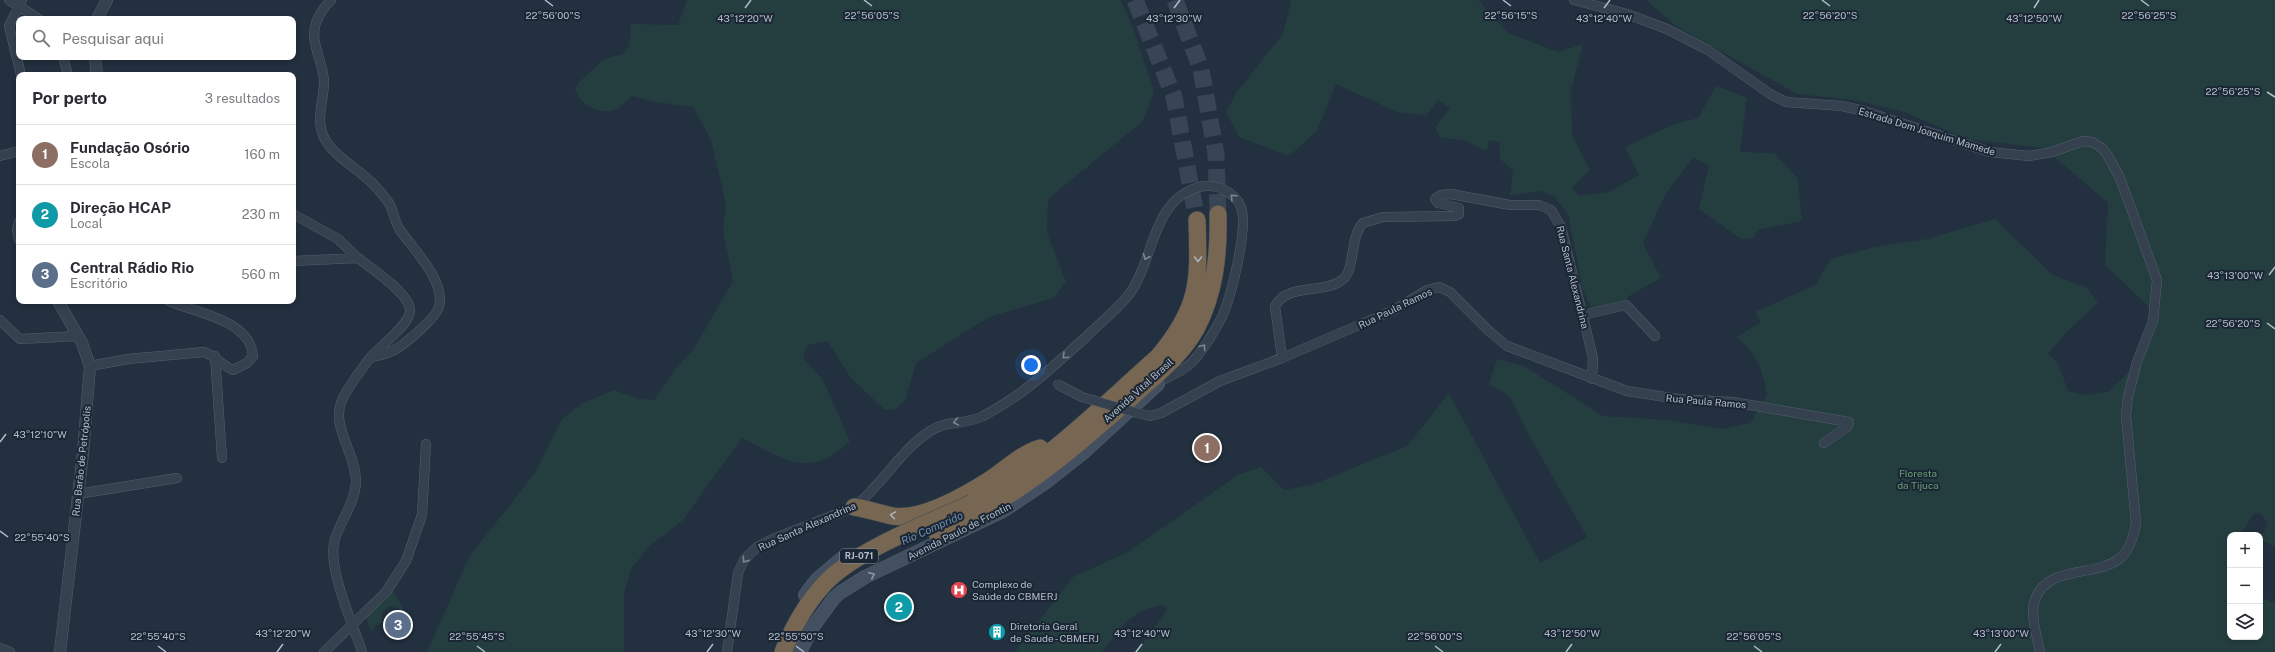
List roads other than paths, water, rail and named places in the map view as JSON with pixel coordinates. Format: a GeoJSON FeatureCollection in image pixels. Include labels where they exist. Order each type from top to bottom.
{"type":"FeatureCollection","features":[{"type":"Feature","properties":{"kind":"highway","name":"Avenida Vital Brasil"},"geometry":{"type":"LineString","coordinates":[[975,508],[1042,474],[1173,360],[1195,330],[1207,303],[1215,271],[1218,249],[1218,214]]}},
{"type":"Feature","properties":{"kind":"highway","name":"Avenida Vital Brasil"},"geometry":{"type":"LineString","coordinates":[[975,508],[1055,448],[1158,357],[1175,334],[1190,307],[1198,280],[1197,220]]}},
{"type":"Feature","properties":{"kind":"highway"},"geometry":{"type":"LineString","coordinates":[[1162,380],[1188,355],[1204,330],[1212,306],[1215,271]]}},
{"type":"Feature","properties":{"kind":"highway"},"geometry":{"type":"LineString","coordinates":[[951,510],[989,485],[1040,448],[1175,334]]}},
{"type":"Feature","properties":{"kind":"highway"},"geometry":{"type":"LineString","coordinates":[[854,507],[893,516],[920,514],[951,502],[990,479],[1019,458],[1040,448]]}},
{"type":"Feature","properties":{"kind":"highway","name":"RJ-071"},"geometry":{"type":"LineString","coordinates":[[783,652],[794,627],[809,602],[826,582],[846,565],[863,554],[975,508]]}},
{"type":"Feature","properties":{"kind":"highway","name":"RJ-071"},"geometry":{"type":"LineString","coordinates":[[795,652],[821,605],[829,594],[846,579],[870,563],[975,508]]}},
{"type":"Feature","properties":{"kind":"main road","name":"Avenida Paulo de Frontin"},"geometry":{"type":"LineString","coordinates":[[800,652],[812,628],[834,598],[841,592],[865,578],[1003,511],[1045,483],[1093,443],[1162,380]]}},
{"type":"Feature","properties":{"kind":"main road"},"geometry":{"type":"LineString","coordinates":[[777,652],[786,629],[804,596],[828,569],[854,551],[951,510],[961,531]]}},
{"type":"Feature","properties":{"kind":"street"},"geometry":{"type":"LineString","coordinates":[[9,0],[20,3],[35,16]]}},
{"type":"Feature","properties":{"kind":"street"},"geometry":{"type":"LineString","coordinates":[[99,16],[107,0]]}},
{"type":"Feature","properties":{"kind":"street"},"geometry":{"type":"LineString","coordinates":[[331,0],[315,23],[315,38],[324,82],[321,102],[320,127],[326,141],[334,150],[374,185],[389,204],[399,228],[425,262],[437,287],[439,299],[439,308],[434,317],[410,339],[391,353],[371,357]]}},
{"type":"Feature","properties":{"kind":"street","name":"Estrada Dom Joaquim Mamede"},"geometry":{"type":"LineString","coordinates":[[1574,0],[1627,14],[1667,29],[1708,50],[1770,94],[1786,102],[1842,106],[1864,111],[1990,152],[2029,156],[2052,152],[2083,141],[2092,142],[2102,148],[2108,156],[2120,178],[2157,280],[2153,320],[2137,362],[2128,397],[2127,429],[2136,523],[2134,535],[2126,552],[2119,560],[2095,568],[2062,575],[2039,591],[2034,604],[2035,628],[2040,652]]}},
{"type":"Feature","properties":{"kind":"street"},"geometry":{"type":"LineString","coordinates":[[16,55],[9,26],[20,3]]}},
{"type":"Feature","properties":{"kind":"street"},"geometry":{"type":"LineString","coordinates":[[17,60],[20,72]]}},
{"type":"Feature","properties":{"kind":"street"},"geometry":{"type":"LineString","coordinates":[[64,60],[67,72]]}},
{"type":"Feature","properties":{"kind":"street"},"geometry":{"type":"LineString","coordinates":[[95,60],[97,72]]}},
{"type":"Feature","properties":{"kind":"street"},"geometry":{"type":"LineString","coordinates":[[0,156],[16,152]]}},
{"type":"Feature","properties":{"kind":"street","name":"Rua Santa Alexandrina"},"geometry":{"type":"LineString","coordinates":[[727,652],[738,573],[744,560],[757,547],[773,539],[854,507],[863,500],[899,460],[927,434],[937,427],[982,417],[1045,375],[1128,296],[1168,209],[1184,193],[1207,185],[1219,187],[1231,194],[1240,204],[1244,218],[1232,286],[1222,316],[1205,345],[1185,368],[1162,380]]}},
{"type":"Feature","properties":{"kind":"street","name":"Rua Santa Alexandrina"},"geometry":{"type":"LineString","coordinates":[[1282,358],[1275,306],[1278,300],[1290,293],[1337,283],[1346,276],[1354,236],[1363,223],[1383,217],[1455,216],[1461,211],[1458,207],[1436,201],[1436,196],[1451,194],[1510,205],[1539,205],[1551,210],[1561,227],[1594,358],[1592,379]]}},
{"type":"Feature","properties":{"kind":"street"},"geometry":{"type":"LineString","coordinates":[[296,216],[338,239],[358,258],[396,289],[410,305],[410,313],[407,320],[371,357],[342,400],[339,413],[340,426],[353,457],[356,482],[353,497],[334,540],[332,552],[334,568],[362,652]]}},
{"type":"Feature","properties":{"kind":"street"},"geometry":{"type":"LineString","coordinates":[[296,260],[358,258]]}},
{"type":"Feature","properties":{"kind":"street","name":"Rua Paula Ramos"},"geometry":{"type":"LineString","coordinates":[[1045,375],[1057,384],[1082,397],[1137,413],[1156,416],[1220,381],[1282,358],[1394,310],[1427,290],[1439,287],[1450,292],[1489,331],[1507,346],[1627,391],[1678,399],[1733,402],[1849,422],[1848,426],[1824,443]]}},
{"type":"Feature","properties":{"kind":"street","name":"Rua Barão de Petrópolis"},"geometry":{"type":"LineString","coordinates":[[60,304],[86,351],[90,366],[78,494],[60,652]]}},
{"type":"Feature","properties":{"kind":"street"},"geometry":{"type":"LineString","coordinates":[[90,366],[128,359],[204,352],[214,356],[223,364],[234,370],[247,363],[253,356],[252,348],[247,340],[228,322],[205,312],[180,304]]}},
{"type":"Feature","properties":{"kind":"street"},"geometry":{"type":"LineString","coordinates":[[1583,315],[1626,305],[1655,336]]}},
{"type":"Feature","properties":{"kind":"street"},"geometry":{"type":"LineString","coordinates":[[0,320],[20,339],[57,339],[66,336],[78,336]]}},
{"type":"Feature","properties":{"kind":"street"},"geometry":{"type":"LineString","coordinates":[[66,336],[71,324]]}},
{"type":"Feature","properties":{"kind":"street"},"geometry":{"type":"LineString","coordinates":[[214,356],[222,458]]}},
{"type":"Feature","properties":{"kind":"street"},"geometry":{"type":"LineString","coordinates":[[324,652],[390,587],[406,561],[422,509],[426,444]]}},
{"type":"Feature","properties":{"kind":"street"},"geometry":{"type":"LineString","coordinates":[[78,494],[177,478]]}},
{"type":"Feature","properties":{"kind":"street"},"geometry":{"type":"LineString","coordinates":[[0,648],[10,652]]}},
{"type":"Feature","properties":{"kind":"tunnel"},"geometry":{"type":"LineString","coordinates":[[1135,0],[1174,97],[1197,220]]}},
{"type":"Feature","properties":{"kind":"tunnel"},"geometry":{"type":"LineString","coordinates":[[1175,0],[1201,69],[1216,154],[1218,214]]}},
{"type":"Feature","properties":{"kind":"place","name":"Fundação Osório"},"geometry":{"type":"Point","coordinates":[1207,448]}},
{"type":"Feature","properties":{"kind":"place","name":"Complexo de Saúde do CBMERJ"},"geometry":{"type":"Point","coordinates":[959,590]}},
{"type":"Feature","properties":{"kind":"place","name":"Direção HCAP"},"geometry":{"type":"Point","coordinates":[899,607]}},
{"type":"Feature","properties":{"kind":"place","name":"Central Rádio Rio"},"geometry":{"type":"Point","coordinates":[398,625]}},
{"type":"Feature","properties":{"kind":"place","name":"Diretoria Geral de Saude - CBMERJ"},"geometry":{"type":"Point","coordinates":[997,632]}},
{"type":"Feature","properties":{"kind":"park label","name":"Floresta da Tijuca"},"geometry":{"type":"Point","coordinates":[1918,478]}},
{"type":"Feature","properties":{"kind":"water label","name":"Rio Comprido"},"geometry":{"type":"Point","coordinates":[932,528]}}]}
